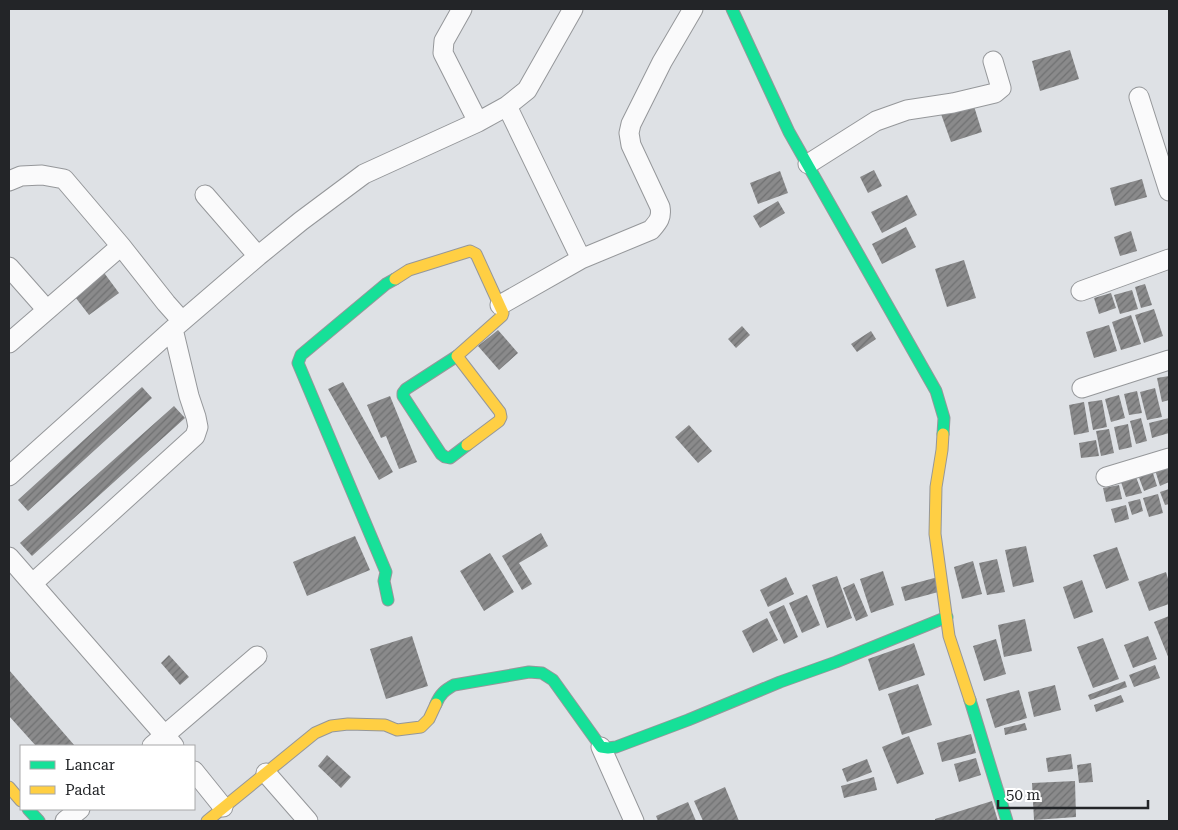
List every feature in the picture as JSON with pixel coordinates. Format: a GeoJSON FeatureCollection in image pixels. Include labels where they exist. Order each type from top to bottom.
{"type":"FeatureCollection","features":[{"type":"Feature","properties":{"kind":"street"},"geometry":{"type":"LineString","coordinates":[[462,9],[444,41],[443,54],[478,122]]}},
{"type":"Feature","properties":{"kind":"street"},"geometry":{"type":"LineString","coordinates":[[9,476],[177,325],[258,256],[364,174],[478,122],[507,106],[527,90],[573,9]]}},
{"type":"Feature","properties":{"kind":"street"},"geometry":{"type":"LineString","coordinates":[[500,305],[580,260],[651,230],[660,221],[660,207],[631,145],[629,133],[662,62],[693,9]]}},
{"type":"Feature","properties":{"kind":"street"},"geometry":{"type":"LineString","coordinates":[[732,9],[789,132],[936,392],[944,418],[942,450],[936,487],[935,534],[949,636],[1007,821]]}},
{"type":"Feature","properties":{"kind":"street"},"geometry":{"type":"LineString","coordinates":[[808,164],[876,121],[907,110],[953,103],[995,93],[1001,88],[993,61]]}},
{"type":"Feature","properties":{"kind":"street"},"geometry":{"type":"LineString","coordinates":[[1139,97],[1169,191]]}},
{"type":"Feature","properties":{"kind":"street"},"geometry":{"type":"LineString","coordinates":[[507,106],[580,260]]}},
{"type":"Feature","properties":{"kind":"street"},"geometry":{"type":"LineString","coordinates":[[9,181],[21,176],[42,175],[64,180],[121,246],[166,303],[177,325],[189,396],[198,427],[194,436],[33,583]]}},
{"type":"Feature","properties":{"kind":"street"},"geometry":{"type":"LineString","coordinates":[[205,194],[258,256]]}},
{"type":"Feature","properties":{"kind":"street"},"geometry":{"type":"LineString","coordinates":[[9,342],[121,246]]}},
{"type":"Feature","properties":{"kind":"street"},"geometry":{"type":"LineString","coordinates":[[388,600],[384,581],[386,572],[298,363],[301,355],[386,284],[409,270],[470,251],[476,254],[500,305],[503,313],[502,316],[457,356],[406,389],[402,396],[441,454],[450,458],[499,421],[501,417],[500,412],[457,356]]}},
{"type":"Feature","properties":{"kind":"street"},"geometry":{"type":"LineString","coordinates":[[1081,291],[1169,259]]}},
{"type":"Feature","properties":{"kind":"street"},"geometry":{"type":"LineString","coordinates":[[9,267],[47,310]]}},
{"type":"Feature","properties":{"kind":"street"},"geometry":{"type":"LineString","coordinates":[[1082,388],[1169,360]]}},
{"type":"Feature","properties":{"kind":"street"},"geometry":{"type":"LineString","coordinates":[[1106,477],[1169,458]]}},
{"type":"Feature","properties":{"kind":"street"},"geometry":{"type":"LineString","coordinates":[[9,557],[33,583],[163,743],[257,656]]}},
{"type":"Feature","properties":{"kind":"street"},"geometry":{"type":"LineString","coordinates":[[601,747],[616,747],[688,720],[947,617]]}},
{"type":"Feature","properties":{"kind":"street"},"geometry":{"type":"LineString","coordinates":[[207,821],[315,733],[331,726],[348,724],[385,725],[397,730],[421,727],[429,719],[438,698],[445,690],[454,685],[529,672],[542,673],[553,680],[601,747],[634,821]]}},
{"type":"Feature","properties":{"kind":"street"},"geometry":{"type":"LineString","coordinates":[[195,772],[224,807]]}},
{"type":"Feature","properties":{"kind":"street"},"geometry":{"type":"LineString","coordinates":[[266,773],[308,821]]}},
{"type":"Feature","properties":{"kind":"street"},"geometry":{"type":"LineString","coordinates":[[9,787],[20,800]]}},
{"type":"Feature","properties":{"kind":"street"},"geometry":{"type":"LineString","coordinates":[[29,810],[39,821]]}},
{"type":"Feature","properties":{"kind":"street"},"geometry":{"type":"LineString","coordinates":[[65,821],[79,810]]}},
{"type":"Feature","properties":{"kind":"building"},"geometry":{"type":"Polygon","coordinates":[[[1070,50],[1079,79],[1040,91],[1032,61],[1070,50]]]}},
{"type":"Feature","properties":{"kind":"building"},"geometry":{"type":"Polygon","coordinates":[[[973,103],[982,132],[951,142],[941,114],[973,103]]]}},
{"type":"Feature","properties":{"kind":"building"},"geometry":{"type":"Polygon","coordinates":[[[874,170],[882,186],[868,193],[860,177],[874,170]]]}},
{"type":"Feature","properties":{"kind":"building"},"geometry":{"type":"Polygon","coordinates":[[[780,171],[788,193],[758,204],[750,183],[780,171]]]}},
{"type":"Feature","properties":{"kind":"building"},"geometry":{"type":"Polygon","coordinates":[[[1142,179],[1147,197],[1115,206],[1110,188],[1142,179]]]}},
{"type":"Feature","properties":{"kind":"building"},"geometry":{"type":"Polygon","coordinates":[[[907,195],[917,215],[882,233],[871,212],[907,195]]]}},
{"type":"Feature","properties":{"kind":"building"},"geometry":{"type":"Polygon","coordinates":[[[778,201],[785,213],[760,228],[753,216],[778,201]]]}},
{"type":"Feature","properties":{"kind":"building"},"geometry":{"type":"Polygon","coordinates":[[[906,227],[916,247],[882,264],[872,244],[906,227]]]}},
{"type":"Feature","properties":{"kind":"building"},"geometry":{"type":"Polygon","coordinates":[[[1131,231],[1137,251],[1120,256],[1114,237],[1131,231]]]}},
{"type":"Feature","properties":{"kind":"building"},"geometry":{"type":"Polygon","coordinates":[[[964,260],[976,298],[947,307],[935,269],[964,260]]]}},
{"type":"Feature","properties":{"kind":"building"},"geometry":{"type":"Polygon","coordinates":[[[102,270],[119,293],[89,315],[72,293],[102,270]]]}},
{"type":"Feature","properties":{"kind":"building"},"geometry":{"type":"Polygon","coordinates":[[[1145,284],[1152,305],[1141,308],[1135,287],[1145,284]]]}},
{"type":"Feature","properties":{"kind":"building"},"geometry":{"type":"Polygon","coordinates":[[[1132,290],[1138,309],[1120,314],[1114,295],[1132,290]]]}},
{"type":"Feature","properties":{"kind":"building"},"geometry":{"type":"Polygon","coordinates":[[[1111,293],[1116,308],[1099,314],[1094,298],[1111,293]]]}},
{"type":"Feature","properties":{"kind":"building"},"geometry":{"type":"Polygon","coordinates":[[[1154,309],[1163,336],[1144,343],[1135,315],[1154,309]]]}},
{"type":"Feature","properties":{"kind":"building"},"geometry":{"type":"Polygon","coordinates":[[[1131,315],[1141,344],[1121,350],[1112,322],[1131,315]]]}},
{"type":"Feature","properties":{"kind":"building"},"geometry":{"type":"Polygon","coordinates":[[[1109,325],[1117,351],[1094,358],[1086,332],[1109,325]]]}},
{"type":"Feature","properties":{"kind":"building"},"geometry":{"type":"Polygon","coordinates":[[[742,326],[750,335],[736,348],[728,339],[742,326]]]}},
{"type":"Feature","properties":{"kind":"building"},"geometry":{"type":"Polygon","coordinates":[[[498,330],[518,353],[499,370],[478,346],[498,330]]]}},
{"type":"Feature","properties":{"kind":"building"},"geometry":{"type":"Polygon","coordinates":[[[871,331],[876,339],[857,352],[851,344],[871,331]]]}},
{"type":"Feature","properties":{"kind":"building"},"geometry":{"type":"Polygon","coordinates":[[[1169,376],[1169,400],[1162,402],[1157,378],[1169,376]]]}},
{"type":"Feature","properties":{"kind":"building"},"geometry":{"type":"Polygon","coordinates":[[[343,382],[393,472],[379,480],[328,389],[343,382]]]}},
{"type":"Feature","properties":{"kind":"building"},"geometry":{"type":"Polygon","coordinates":[[[142,387],[152,398],[28,511],[18,500],[142,387]]]}},
{"type":"Feature","properties":{"kind":"building"},"geometry":{"type":"Polygon","coordinates":[[[1155,388],[1162,417],[1147,420],[1140,392],[1155,388]]]}},
{"type":"Feature","properties":{"kind":"building"},"geometry":{"type":"Polygon","coordinates":[[[1137,391],[1142,413],[1129,415],[1124,394],[1137,391]]]}},
{"type":"Feature","properties":{"kind":"building"},"geometry":{"type":"Polygon","coordinates":[[[1119,395],[1125,418],[1111,422],[1105,399],[1119,395]]]}},
{"type":"Feature","properties":{"kind":"building"},"geometry":{"type":"Polygon","coordinates":[[[390,396],[417,462],[399,469],[386,436],[381,438],[367,405],[390,396]]]}},
{"type":"Feature","properties":{"kind":"building"},"geometry":{"type":"Polygon","coordinates":[[[1102,400],[1107,427],[1093,430],[1088,402],[1102,400]]]}},
{"type":"Feature","properties":{"kind":"building"},"geometry":{"type":"Polygon","coordinates":[[[1084,402],[1089,432],[1074,435],[1069,405],[1084,402]]]}},
{"type":"Feature","properties":{"kind":"building"},"geometry":{"type":"Polygon","coordinates":[[[174,406],[185,418],[32,556],[20,543],[174,406]]]}},
{"type":"Feature","properties":{"kind":"building"},"geometry":{"type":"Polygon","coordinates":[[[1141,418],[1147,441],[1136,444],[1130,421],[1141,418]]]}},
{"type":"Feature","properties":{"kind":"building"},"geometry":{"type":"Polygon","coordinates":[[[1169,418],[1169,433],[1152,438],[1149,423],[1169,418]]]}},
{"type":"Feature","properties":{"kind":"building"},"geometry":{"type":"Polygon","coordinates":[[[1128,424],[1132,447],[1119,450],[1114,427],[1128,424]]]}},
{"type":"Feature","properties":{"kind":"building"},"geometry":{"type":"Polygon","coordinates":[[[689,425],[712,451],[698,463],[675,437],[689,425]]]}},
{"type":"Feature","properties":{"kind":"building"},"geometry":{"type":"Polygon","coordinates":[[[1109,429],[1114,453],[1101,456],[1096,431],[1109,429]]]}},
{"type":"Feature","properties":{"kind":"building"},"geometry":{"type":"Polygon","coordinates":[[[1096,440],[1099,456],[1081,458],[1079,443],[1096,440]]]}},
{"type":"Feature","properties":{"kind":"building"},"geometry":{"type":"Polygon","coordinates":[[[1169,465],[1169,482],[1160,486],[1155,470],[1169,465]]]}},
{"type":"Feature","properties":{"kind":"building"},"geometry":{"type":"Polygon","coordinates":[[[1152,470],[1157,486],[1144,491],[1138,475],[1152,470]]]}},
{"type":"Feature","properties":{"kind":"building"},"geometry":{"type":"Polygon","coordinates":[[[1136,477],[1142,493],[1126,497],[1121,482],[1136,477]]]}},
{"type":"Feature","properties":{"kind":"building"},"geometry":{"type":"Polygon","coordinates":[[[1119,485],[1122,499],[1106,502],[1103,488],[1119,485]]]}},
{"type":"Feature","properties":{"kind":"building"},"geometry":{"type":"Polygon","coordinates":[[[1169,489],[1169,504],[1165,505],[1160,492],[1169,489]]]}},
{"type":"Feature","properties":{"kind":"building"},"geometry":{"type":"Polygon","coordinates":[[[1158,494],[1163,513],[1149,517],[1143,498],[1158,494]]]}},
{"type":"Feature","properties":{"kind":"building"},"geometry":{"type":"Polygon","coordinates":[[[1140,499],[1143,511],[1132,515],[1128,502],[1140,499]]]}},
{"type":"Feature","properties":{"kind":"building"},"geometry":{"type":"Polygon","coordinates":[[[1126,505],[1129,519],[1115,523],[1111,509],[1126,505]]]}},
{"type":"Feature","properties":{"kind":"building"},"geometry":{"type":"Polygon","coordinates":[[[541,533],[548,546],[519,563],[532,584],[522,590],[502,556],[541,533]]]}},
{"type":"Feature","properties":{"kind":"building"},"geometry":{"type":"Polygon","coordinates":[[[355,536],[370,570],[307,596],[293,562],[355,536]]]}},
{"type":"Feature","properties":{"kind":"building"},"geometry":{"type":"Polygon","coordinates":[[[1026,546],[1034,582],[1013,587],[1005,550],[1026,546]]]}},
{"type":"Feature","properties":{"kind":"building"},"geometry":{"type":"Polygon","coordinates":[[[1117,547],[1129,580],[1106,589],[1093,555],[1117,547]]]}},
{"type":"Feature","properties":{"kind":"building"},"geometry":{"type":"Polygon","coordinates":[[[490,553],[514,592],[484,611],[460,571],[490,553]]]}},
{"type":"Feature","properties":{"kind":"building"},"geometry":{"type":"Polygon","coordinates":[[[997,559],[1005,592],[987,595],[979,563],[997,559]]]}},
{"type":"Feature","properties":{"kind":"building"},"geometry":{"type":"Polygon","coordinates":[[[973,561],[982,594],[962,599],[954,567],[973,561]]]}},
{"type":"Feature","properties":{"kind":"building"},"geometry":{"type":"Polygon","coordinates":[[[883,571],[894,605],[871,613],[860,579],[883,571]]]}},
{"type":"Feature","properties":{"kind":"building"},"geometry":{"type":"Polygon","coordinates":[[[1166,572],[1169,582],[1169,604],[1149,611],[1138,582],[1166,572]]]}},
{"type":"Feature","properties":{"kind":"building"},"geometry":{"type":"Polygon","coordinates":[[[837,576],[852,618],[827,628],[812,585],[837,576]]]}},
{"type":"Feature","properties":{"kind":"building"},"geometry":{"type":"Polygon","coordinates":[[[786,577],[794,594],[768,607],[760,590],[786,577]]]}},
{"type":"Feature","properties":{"kind":"building"},"geometry":{"type":"Polygon","coordinates":[[[938,577],[942,591],[905,601],[901,587],[938,577]]]}},
{"type":"Feature","properties":{"kind":"building"},"geometry":{"type":"Polygon","coordinates":[[[1082,580],[1093,612],[1074,619],[1063,587],[1082,580]]]}},
{"type":"Feature","properties":{"kind":"building"},"geometry":{"type":"Polygon","coordinates":[[[854,583],[868,616],[856,621],[843,588],[854,583]]]}},
{"type":"Feature","properties":{"kind":"building"},"geometry":{"type":"Polygon","coordinates":[[[807,595],[820,625],[802,633],[789,603],[807,595]]]}},
{"type":"Feature","properties":{"kind":"building"},"geometry":{"type":"Polygon","coordinates":[[[784,605],[798,637],[784,644],[769,612],[784,605]]]}},
{"type":"Feature","properties":{"kind":"building"},"geometry":{"type":"Polygon","coordinates":[[[1169,616],[1169,659],[1154,622],[1169,616]]]}},
{"type":"Feature","properties":{"kind":"building"},"geometry":{"type":"Polygon","coordinates":[[[767,618],[778,640],[753,653],[742,631],[767,618]]]}},
{"type":"Feature","properties":{"kind":"building"},"geometry":{"type":"Polygon","coordinates":[[[1025,619],[1032,651],[1004,657],[998,625],[1025,619]]]}},
{"type":"Feature","properties":{"kind":"building"},"geometry":{"type":"Polygon","coordinates":[[[412,636],[428,686],[386,699],[370,649],[412,636]]]}},
{"type":"Feature","properties":{"kind":"building"},"geometry":{"type":"Polygon","coordinates":[[[1148,636],[1157,659],[1133,668],[1124,645],[1148,636]]]}},
{"type":"Feature","properties":{"kind":"building"},"geometry":{"type":"Polygon","coordinates":[[[1103,638],[1119,679],[1093,688],[1077,647],[1103,638]]]}},
{"type":"Feature","properties":{"kind":"building"},"geometry":{"type":"Polygon","coordinates":[[[996,639],[1006,674],[984,681],[973,646],[996,639]]]}},
{"type":"Feature","properties":{"kind":"building"},"geometry":{"type":"Polygon","coordinates":[[[914,643],[925,675],[879,691],[868,659],[914,643]]]}},
{"type":"Feature","properties":{"kind":"building"},"geometry":{"type":"Polygon","coordinates":[[[169,655],[189,677],[180,685],[161,663],[169,655]]]}},
{"type":"Feature","properties":{"kind":"building"},"geometry":{"type":"Polygon","coordinates":[[[1155,665],[1160,678],[1134,687],[1129,675],[1155,665]]]}},
{"type":"Feature","properties":{"kind":"building"},"geometry":{"type":"Polygon","coordinates":[[[9,670],[74,745],[35,745],[9,716],[9,670]]]}},
{"type":"Feature","properties":{"kind":"building"},"geometry":{"type":"Polygon","coordinates":[[[1125,681],[1127,687],[1090,700],[1088,695],[1125,681]]]}},
{"type":"Feature","properties":{"kind":"building"},"geometry":{"type":"Polygon","coordinates":[[[918,684],[932,725],[902,735],[888,694],[918,684]]]}},
{"type":"Feature","properties":{"kind":"building"},"geometry":{"type":"Polygon","coordinates":[[[1055,685],[1061,710],[1034,717],[1028,692],[1055,685]]]}},
{"type":"Feature","properties":{"kind":"building"},"geometry":{"type":"Polygon","coordinates":[[[1019,690],[1027,718],[995,728],[986,699],[1019,690]]]}},
{"type":"Feature","properties":{"kind":"building"},"geometry":{"type":"Polygon","coordinates":[[[1121,695],[1124,702],[1096,712],[1094,705],[1121,695]]]}},
{"type":"Feature","properties":{"kind":"building"},"geometry":{"type":"Polygon","coordinates":[[[1025,723],[1027,730],[1005,735],[1004,728],[1025,723]]]}},
{"type":"Feature","properties":{"kind":"building"},"geometry":{"type":"Polygon","coordinates":[[[971,734],[976,753],[942,762],[937,743],[971,734]]]}},
{"type":"Feature","properties":{"kind":"building"},"geometry":{"type":"Polygon","coordinates":[[[909,736],[924,774],[897,784],[882,747],[909,736]]]}},
{"type":"Feature","properties":{"kind":"building"},"geometry":{"type":"Polygon","coordinates":[[[1071,754],[1073,769],[1048,772],[1046,758],[1071,754]]]}},
{"type":"Feature","properties":{"kind":"building"},"geometry":{"type":"Polygon","coordinates":[[[327,755],[351,777],[341,788],[318,766],[327,755]]]}},
{"type":"Feature","properties":{"kind":"building"},"geometry":{"type":"Polygon","coordinates":[[[976,758],[981,775],[959,782],[954,764],[976,758]]]}},
{"type":"Feature","properties":{"kind":"building"},"geometry":{"type":"Polygon","coordinates":[[[867,759],[872,772],[847,782],[842,769],[867,759]]]}},
{"type":"Feature","properties":{"kind":"building"},"geometry":{"type":"Polygon","coordinates":[[[1091,763],[1093,782],[1079,783],[1077,765],[1091,763]]]}},
{"type":"Feature","properties":{"kind":"building"},"geometry":{"type":"Polygon","coordinates":[[[874,777],[877,790],[844,798],[841,786],[874,777]]]}},
{"type":"Feature","properties":{"kind":"building"},"geometry":{"type":"Polygon","coordinates":[[[1075,781],[1076,817],[1034,820],[1032,783],[1075,781]]]}},
{"type":"Feature","properties":{"kind":"building"},"geometry":{"type":"Polygon","coordinates":[[[725,787],[739,821],[703,821],[694,801],[725,787]]]}},
{"type":"Feature","properties":{"kind":"building"},"geometry":{"type":"Polygon","coordinates":[[[992,801],[998,821],[935,821],[935,819],[992,801]]]}},
{"type":"Feature","properties":{"kind":"building"},"geometry":{"type":"Polygon","coordinates":[[[688,802],[696,821],[658,821],[656,816],[688,802]]]}},
{"type":"Feature","properties":{"kind":"traffic: fast"},"geometry":{"type":"LineString","coordinates":[[732,9],[789,132],[936,391],[944,418],[943,434]]}},
{"type":"Feature","properties":{"kind":"traffic: fast"},"geometry":{"type":"LineString","coordinates":[[388,600],[384,581],[386,572],[298,363],[301,355],[386,284],[395,279]]}},
{"type":"Feature","properties":{"kind":"traffic: fast"},"geometry":{"type":"LineString","coordinates":[[457,356],[406,389],[403,396],[441,454],[450,458],[467,445]]}},
{"type":"Feature","properties":{"kind":"traffic: fast"},"geometry":{"type":"LineString","coordinates":[[436,704],[443,693],[454,685],[529,672],[542,673],[553,680],[601,747],[616,747],[947,617]]}},
{"type":"Feature","properties":{"kind":"traffic: fast"},"geometry":{"type":"LineString","coordinates":[[970,700],[1007,821]]}},
{"type":"Feature","properties":{"kind":"traffic: fast"},"geometry":{"type":"LineString","coordinates":[[29,810],[39,821]]}},
{"type":"Feature","properties":{"kind":"traffic: slow"},"geometry":{"type":"LineString","coordinates":[[395,279],[409,270],[470,251],[476,254],[503,313],[502,316],[457,356],[500,412],[501,417],[499,421],[467,445]]}},
{"type":"Feature","properties":{"kind":"traffic: slow"},"geometry":{"type":"LineString","coordinates":[[943,434],[936,487],[935,534],[949,636],[970,700]]}},
{"type":"Feature","properties":{"kind":"traffic: slow"},"geometry":{"type":"LineString","coordinates":[[207,821],[315,733],[331,726],[348,724],[385,725],[397,730],[421,727],[429,719],[436,704]]}},
{"type":"Feature","properties":{"kind":"traffic: slow"},"geometry":{"type":"LineString","coordinates":[[9,787],[20,800]]}}]}
